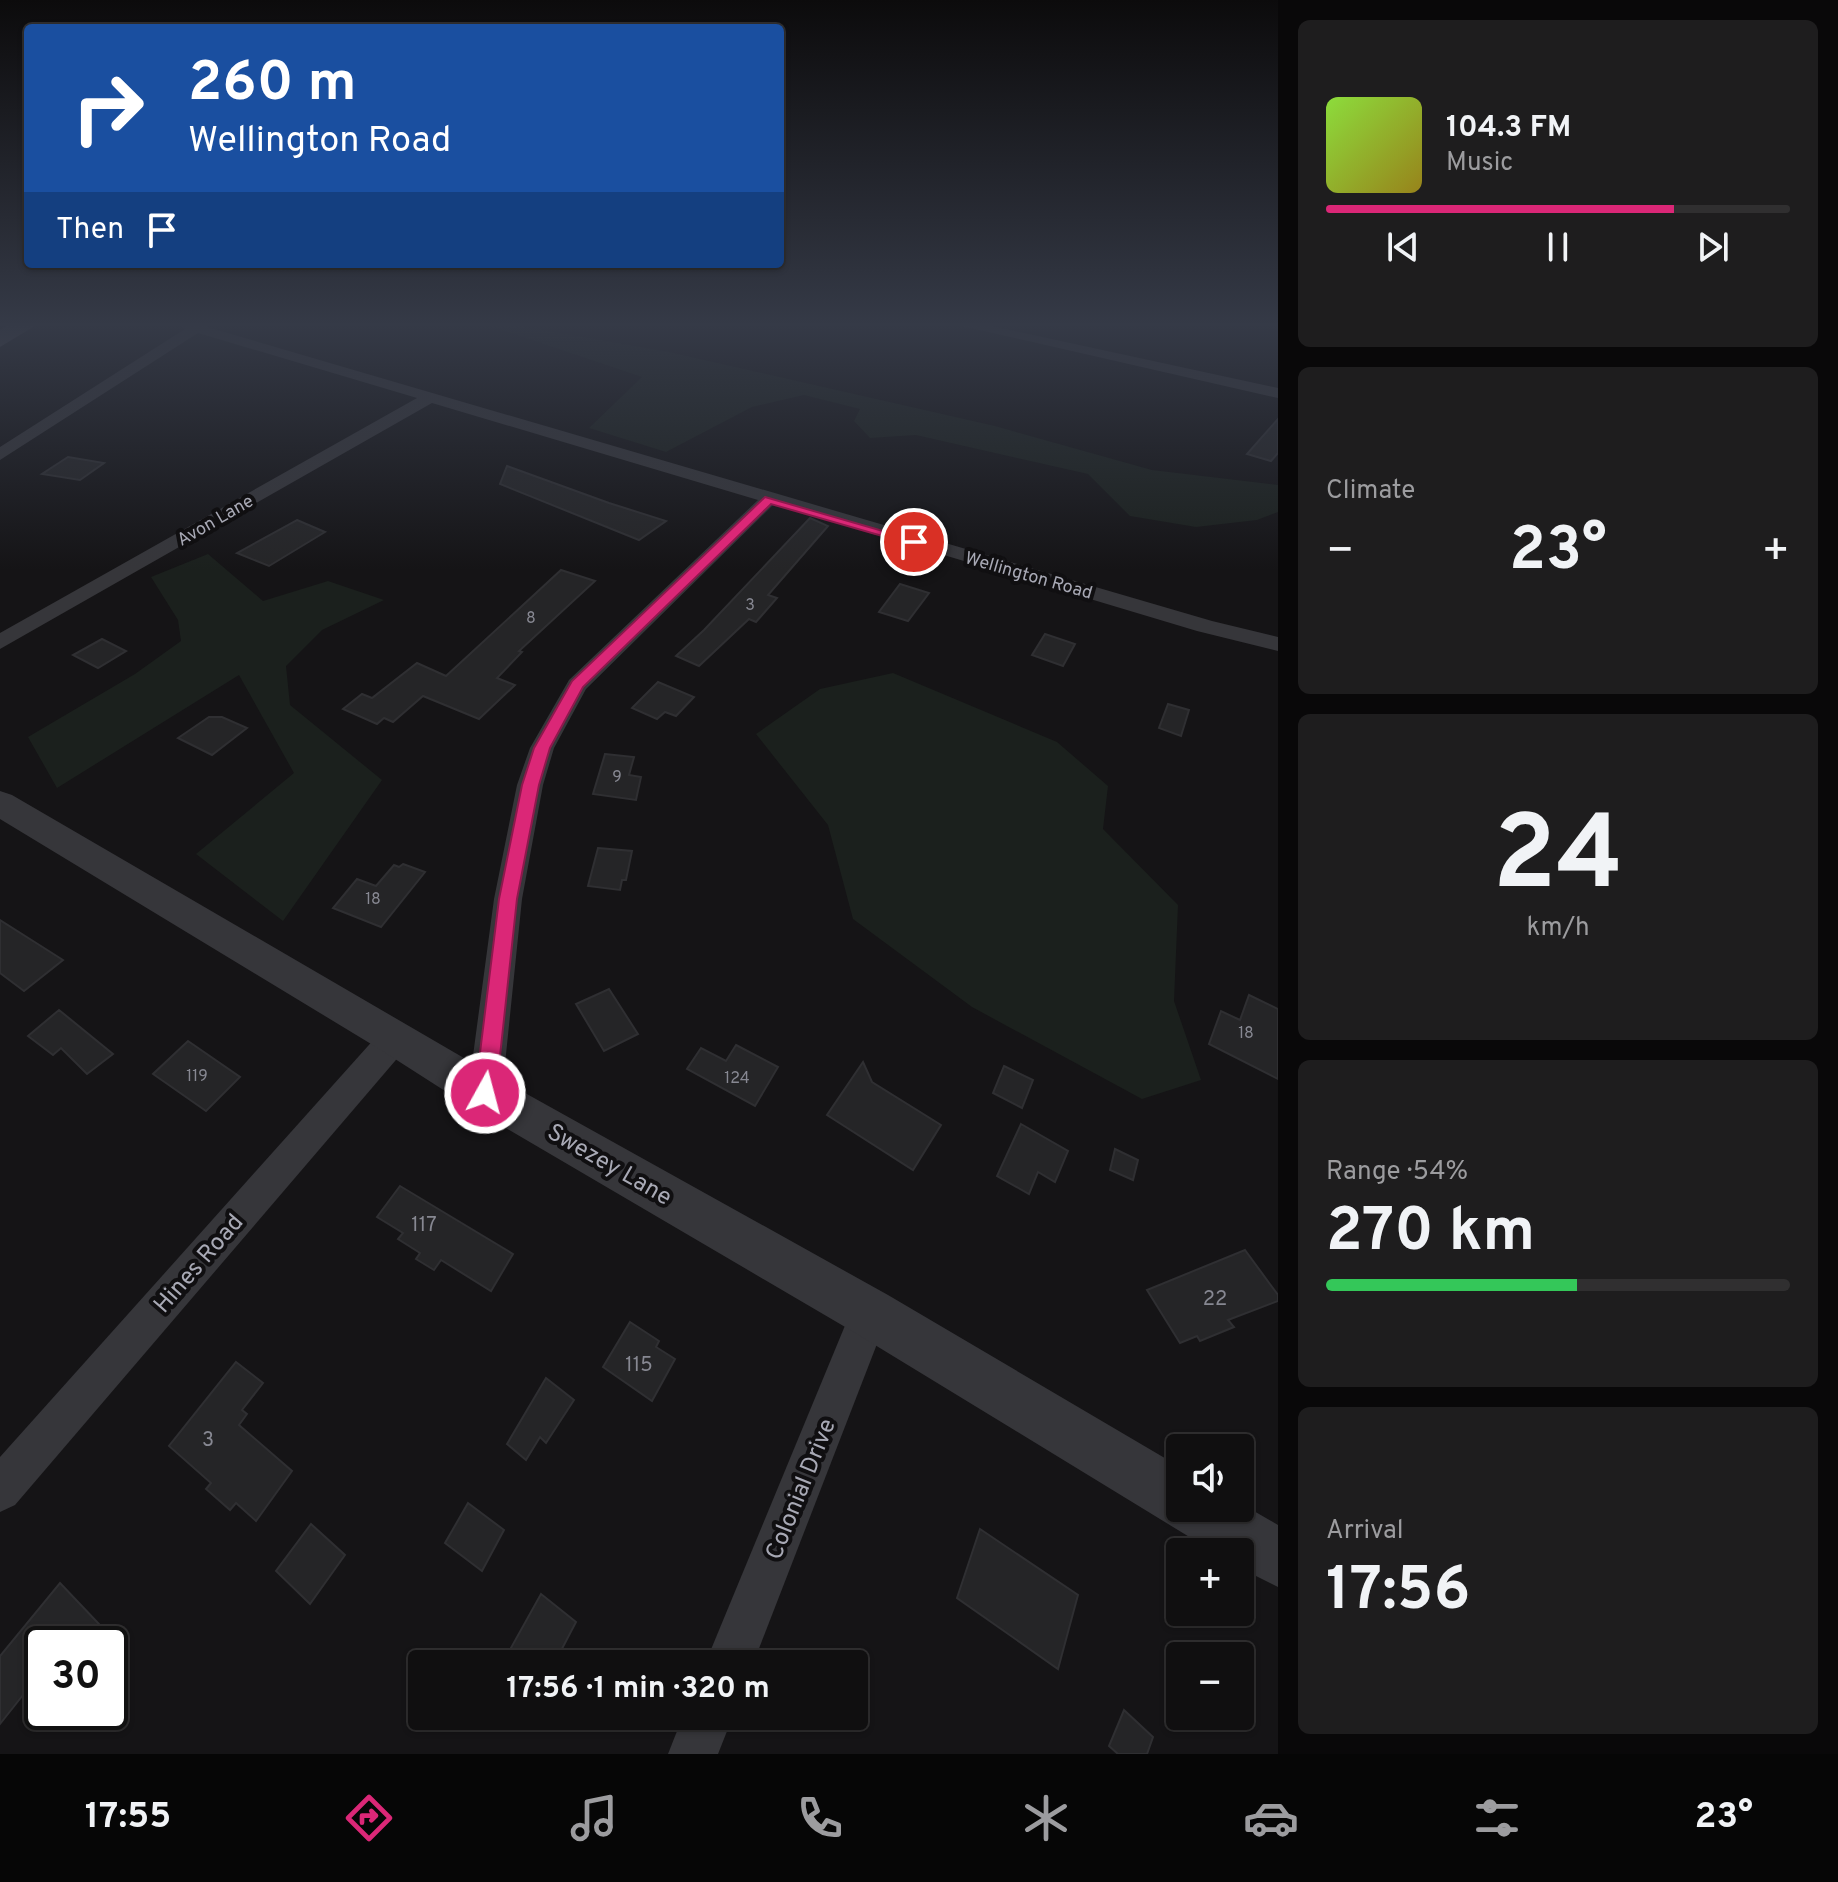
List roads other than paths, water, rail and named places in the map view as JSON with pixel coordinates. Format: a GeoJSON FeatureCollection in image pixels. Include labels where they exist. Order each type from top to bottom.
{"type":"FeatureCollection","features":[{"type":"Feature","properties":{"kind":"street"},"geometry":{"type":"LineString","coordinates":[[0,455],[74,406]]}},
{"type":"Feature","properties":{"kind":"street","name":"Avon Lane"},"geometry":{"type":"LineString","coordinates":[[0,642],[415,406]]}},
{"type":"Feature","properties":{"kind":"street","name":"Wellington Road"},"geometry":{"type":"LineString","coordinates":[[455,406],[1205,626],[1278,644]]}},
{"type":"Feature","properties":{"kind":"street"},"geometry":{"type":"LineString","coordinates":[[485,1093],[518,840],[530,785],[552,727],[577,685],[769,499]]}},
{"type":"Feature","properties":{"kind":"street","name":"Swezey Lane"},"geometry":{"type":"LineString","coordinates":[[0,803],[485,1093],[870,1313],[1166,1491]]}},
{"type":"Feature","properties":{"kind":"street","name":"Hines Road"},"geometry":{"type":"LineString","coordinates":[[0,1490],[396,1037]]}},
{"type":"Feature","properties":{"kind":"street","name":"Colonial Drive"},"geometry":{"type":"LineString","coordinates":[[735,1650],[870,1313]]}},
{"type":"Feature","properties":{"kind":"street"},"geometry":{"type":"LineString","coordinates":[[1218,1522],[1278,1558]]}},
{"type":"Feature","properties":{"kind":"street"},"geometry":{"type":"LineString","coordinates":[[693,1754],[702,1730]]}}]}
